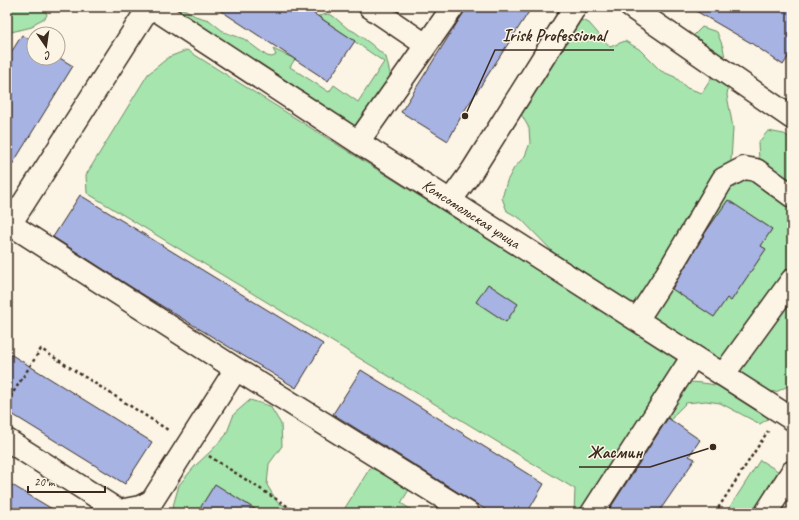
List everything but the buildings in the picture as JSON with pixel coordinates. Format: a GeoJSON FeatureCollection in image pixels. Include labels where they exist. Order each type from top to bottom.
{"type":"FeatureCollection","features":[{"type":"Feature","properties":{"kind":"street"},"geometry":{"type":"LineString","coordinates":[[149,7],[8,226],[468,513]]}},
{"type":"Feature","properties":{"kind":"street","name":"Комсомольская улица"},"geometry":{"type":"LineString","coordinates":[[152,7],[358,142],[787,415]]}},
{"type":"Feature","properties":{"kind":"street"},"geometry":{"type":"LineString","coordinates":[[370,7],[426,45]]}},
{"type":"Feature","properties":{"kind":"street"},"geometry":{"type":"LineString","coordinates":[[358,142],[453,7]]}},
{"type":"Feature","properties":{"kind":"street"},"geometry":{"type":"LineString","coordinates":[[450,201],[472,171],[574,7]]}},
{"type":"Feature","properties":{"kind":"street"},"geometry":{"type":"LineString","coordinates":[[631,7],[792,118]]}},
{"type":"Feature","properties":{"kind":"street"},"geometry":{"type":"LineString","coordinates":[[636,320],[668,272],[723,179],[744,168],[756,170],[792,196]]}},
{"type":"Feature","properties":{"kind":"street"},"geometry":{"type":"LineString","coordinates":[[724,375],[792,280]]}},
{"type":"Feature","properties":{"kind":"street"},"geometry":{"type":"LineString","coordinates":[[592,513],[693,356]]}},
{"type":"Feature","properties":{"kind":"street"},"geometry":{"type":"LineString","coordinates":[[7,440],[119,511],[140,507],[152,500],[236,369]]}},
{"type":"Feature","properties":{"kind":"street"},"geometry":{"type":"LineString","coordinates":[[766,513],[792,472]]}},
{"type":"Feature","properties":{"kind":"path"},"geometry":{"type":"LineString","coordinates":[[7,402],[41,349],[298,513]]}},
{"type":"Feature","properties":{"kind":"path"},"geometry":{"type":"LineString","coordinates":[[716,513],[787,415]]}},
{"type":"Feature","properties":{"kind":"green space"},"geometry":{"type":"Polygon","coordinates":[[[7,7],[37,7],[46,12],[47,15],[45,18],[35,23],[33,26],[26,26],[26,28],[7,33],[7,7]]]}},
{"type":"Feature","properties":{"kind":"green space"},"geometry":{"type":"Polygon","coordinates":[[[171,7],[186,10],[195,16],[209,20],[224,32],[244,39],[267,56],[272,57],[276,55],[273,49],[295,59],[290,67],[329,92],[334,85],[358,102],[384,62],[318,16],[328,14],[333,16],[386,57],[393,86],[377,123],[332,134],[315,128],[171,7]]]}},
{"type":"Feature","properties":{"kind":"green space"},"geometry":{"type":"Polygon","coordinates":[[[575,18],[589,23],[610,47],[625,41],[639,49],[661,71],[675,77],[687,88],[702,93],[711,79],[709,64],[691,38],[702,27],[717,32],[723,47],[729,80],[727,95],[733,128],[731,161],[739,175],[756,175],[759,160],[758,143],[768,131],[784,134],[792,139],[792,369],[788,386],[776,392],[760,391],[554,253],[521,219],[507,211],[502,198],[507,181],[514,168],[525,156],[530,143],[529,128],[521,114],[523,98],[575,18]]]}},
{"type":"Feature","properties":{"kind":"green space"},"geometry":{"type":"Polygon","coordinates":[[[187,50],[677,358],[672,373],[675,381],[710,384],[726,389],[749,402],[769,418],[760,424],[720,403],[706,401],[686,403],[675,414],[667,426],[620,513],[574,513],[575,489],[87,193],[86,175],[148,74],[169,57],[187,50]]]}},
{"type":"Feature","properties":{"kind":"green space"},"geometry":{"type":"Polygon","coordinates":[[[250,400],[270,406],[281,424],[282,446],[269,464],[267,485],[278,503],[304,513],[171,513],[179,485],[195,466],[226,435],[234,414],[250,400]]]}},
{"type":"Feature","properties":{"kind":"green space"},"geometry":{"type":"Polygon","coordinates":[[[760,460],[781,473],[755,513],[726,513],[760,460]]]}},
{"type":"Feature","properties":{"kind":"green space"},"geometry":{"type":"Polygon","coordinates":[[[370,468],[413,483],[401,503],[416,513],[336,513],[343,511],[370,468]]]}},
{"type":"Feature","properties":{"kind":"place","name":"Irisk Professional"},"geometry":{"type":"Point","coordinates":[465,116]}},
{"type":"Feature","properties":{"kind":"place","name":"Жасмин"},"geometry":{"type":"Point","coordinates":[713,447]}}]}
